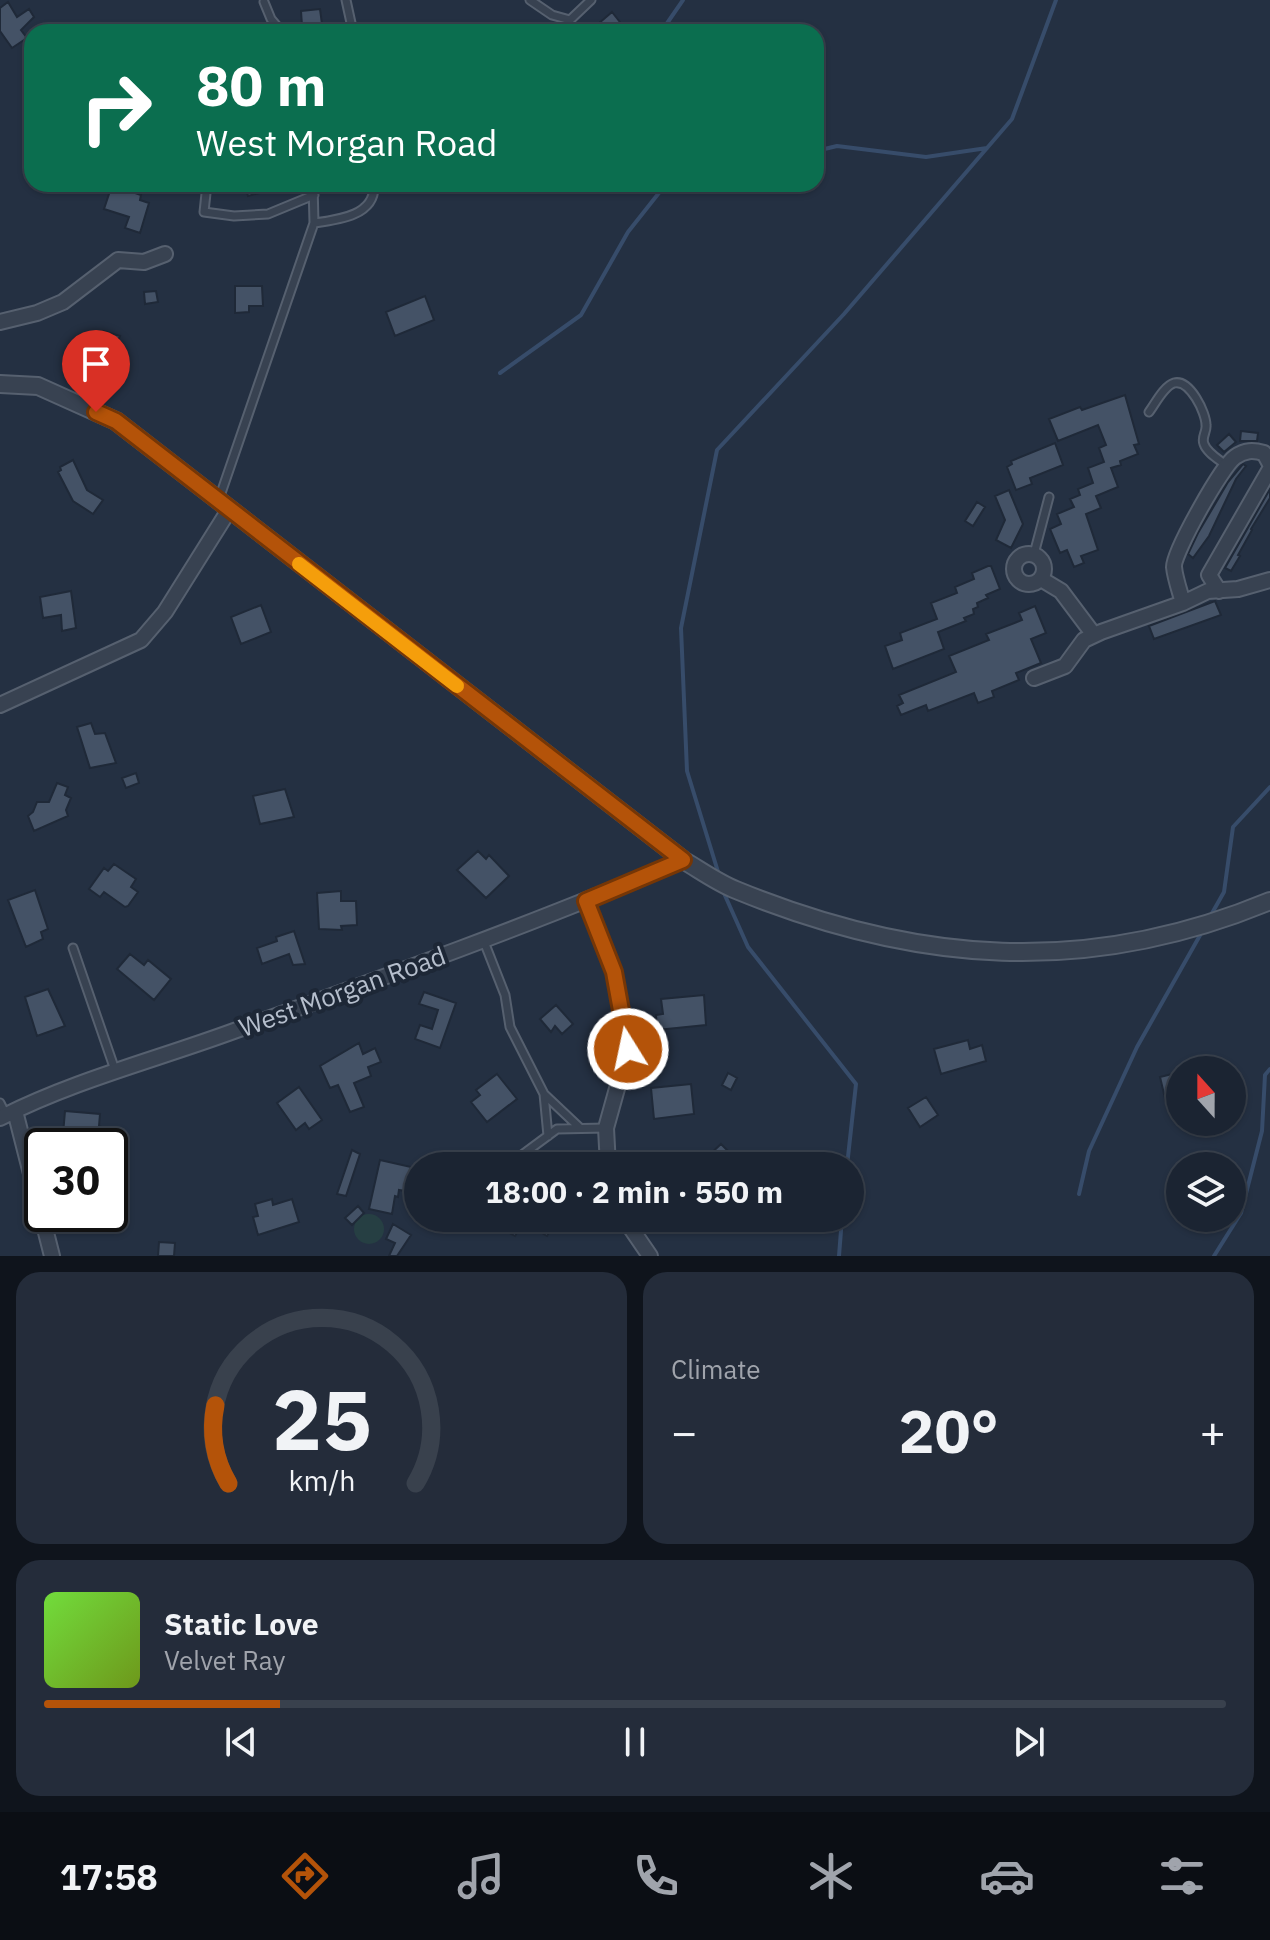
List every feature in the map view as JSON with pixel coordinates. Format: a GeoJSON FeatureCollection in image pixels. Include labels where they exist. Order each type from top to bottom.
{"type":"FeatureCollection","features":[{"type":"Feature","properties":{"kind":"street"},"geometry":{"type":"LineString","coordinates":[[0,322],[37,313],[63,302],[118,260],[144,262],[165,254]]}},
{"type":"Feature","properties":{"kind":"street"},"geometry":{"type":"LineString","coordinates":[[0,384],[38,386],[116,421],[683,860],[734,889],[872,936],[926,947],[975,951],[1079,950],[1142,941],[1185,932],[1270,901]]}},
{"type":"Feature","properties":{"kind":"street"},"geometry":{"type":"LineString","coordinates":[[1183,603],[1173,565],[1178,548],[1202,503],[1227,466],[1233,458],[1250,449],[1264,453],[1270,466],[1209,575],[1219,591]]}},
{"type":"Feature","properties":{"kind":"street"},"geometry":{"type":"LineString","coordinates":[[0,705],[141,640],[165,612],[224,506]]}},
{"type":"Feature","properties":{"kind":"street"},"geometry":{"type":"LineString","coordinates":[[1034,554],[1044,564],[1041,579],[1027,584],[1018,580],[1013,570],[1019,556],[1034,554]]}},
{"type":"Feature","properties":{"kind":"street"},"geometry":{"type":"LineString","coordinates":[[1041,579],[1061,591],[1094,635]]}},
{"type":"Feature","properties":{"kind":"street"},"geometry":{"type":"LineString","coordinates":[[1034,678],[1065,666],[1084,640],[1094,635],[1208,591],[1238,589],[1270,580]]}},
{"type":"Feature","properties":{"kind":"street","name":"West Morgan Road"},"geometry":{"type":"LineString","coordinates":[[5,1112],[115,1070],[231,1033],[586,901],[683,860]]}},
{"type":"Feature","properties":{"kind":"street"},"geometry":{"type":"LineString","coordinates":[[586,901],[614,972],[628,1049],[606,1128],[607,1152]]}},
{"type":"Feature","properties":{"kind":"street"},"geometry":{"type":"LineString","coordinates":[[5,1112],[52,1256]]}},
{"type":"Feature","properties":{"kind":"street"},"geometry":{"type":"LineString","coordinates":[[634,1232],[650,1256]]}},
{"type":"Feature","properties":{"kind":"lane"},"geometry":{"type":"LineString","coordinates":[[346,0],[351,24]]}},
{"type":"Feature","properties":{"kind":"lane"},"geometry":{"type":"LineString","coordinates":[[530,0],[552,15],[570,20],[591,0]]}},
{"type":"Feature","properties":{"kind":"lane"},"geometry":{"type":"LineString","coordinates":[[264,2],[275,24]]}},
{"type":"Feature","properties":{"kind":"lane"},"geometry":{"type":"LineString","coordinates":[[206,192],[204,212],[234,216],[268,214],[314,195]]}},
{"type":"Feature","properties":{"kind":"lane"},"geometry":{"type":"LineString","coordinates":[[224,506],[314,223],[314,192]]}},
{"type":"Feature","properties":{"kind":"lane"},"geometry":{"type":"LineString","coordinates":[[314,223],[347,218],[363,209],[374,192]]}},
{"type":"Feature","properties":{"kind":"lane"},"geometry":{"type":"LineString","coordinates":[[1149,412],[1170,385],[1179,382],[1185,385],[1195,395],[1207,424],[1203,436],[1205,446],[1227,466]]}},
{"type":"Feature","properties":{"kind":"lane"},"geometry":{"type":"LineString","coordinates":[[1034,554],[1049,497]]}},
{"type":"Feature","properties":{"kind":"lane"},"geometry":{"type":"LineString","coordinates":[[483,939],[505,995],[510,1027],[544,1094],[580,1128]]}},
{"type":"Feature","properties":{"kind":"lane"},"geometry":{"type":"LineString","coordinates":[[73,948],[115,1070]]}},
{"type":"Feature","properties":{"kind":"lane"},"geometry":{"type":"LineString","coordinates":[[544,1094],[548,1136]]}},
{"type":"Feature","properties":{"kind":"lane"},"geometry":{"type":"LineString","coordinates":[[526,1152],[557,1129],[606,1128]]}},
{"type":"Feature","properties":{"kind":"green space"},"geometry":{"type":"Polygon","coordinates":[[[369,1214],[380,1218],[384,1229],[380,1240],[369,1244],[358,1240],[354,1229],[358,1218],[369,1214]]]}},
{"type":"Feature","properties":{"kind":"building"},"geometry":{"type":"Polygon","coordinates":[[[8,2],[17,17],[29,9],[34,17],[21,30],[24,40],[12,48],[0,31],[0,8],[8,2]]]}},
{"type":"Feature","properties":{"kind":"building"},"geometry":{"type":"Polygon","coordinates":[[[320,9],[322,24],[302,24],[301,11],[320,9]]]}},
{"type":"Feature","properties":{"kind":"building"},"geometry":{"type":"Polygon","coordinates":[[[612,12],[621,24],[598,24],[612,12]]]}},
{"type":"Feature","properties":{"kind":"building"},"geometry":{"type":"Polygon","coordinates":[[[110,192],[132,192],[141,195],[140,200],[149,203],[140,233],[125,228],[129,217],[104,209],[110,192]]]}},
{"type":"Feature","properties":{"kind":"building"},"geometry":{"type":"Polygon","coordinates":[[[235,286],[262,286],[263,306],[249,306],[249,312],[235,313],[235,286]]]}},
{"type":"Feature","properties":{"kind":"building"},"geometry":{"type":"Polygon","coordinates":[[[156,291],[158,302],[145,304],[144,292],[156,291]]]}},
{"type":"Feature","properties":{"kind":"building"},"geometry":{"type":"Polygon","coordinates":[[[425,296],[434,320],[395,336],[386,312],[425,296]]]}},
{"type":"Feature","properties":{"kind":"building"},"geometry":{"type":"Polygon","coordinates":[[[103,331],[120,336],[117,343],[121,344],[115,362],[95,356],[103,331]]]}},
{"type":"Feature","properties":{"kind":"building"},"geometry":{"type":"Polygon","coordinates":[[[1125,395],[1139,444],[1134,445],[1138,454],[1111,468],[1118,487],[1096,496],[1101,508],[1086,514],[1098,550],[1081,556],[1084,563],[1074,567],[1067,550],[1060,553],[1050,529],[1061,524],[1057,514],[1074,507],[1070,499],[1080,495],[1078,489],[1093,483],[1088,468],[1104,462],[1099,448],[1106,445],[1098,425],[1058,441],[1049,419],[1125,395]]]}},
{"type":"Feature","properties":{"kind":"building"},"geometry":{"type":"Polygon","coordinates":[[[1241,431],[1258,433],[1257,441],[1240,441],[1241,431]]]}},
{"type":"Feature","properties":{"kind":"building"},"geometry":{"type":"Polygon","coordinates":[[[1229,434],[1236,442],[1224,452],[1217,445],[1229,434]]]}},
{"type":"Feature","properties":{"kind":"building"},"geometry":{"type":"Polygon","coordinates":[[[1055,443],[1063,465],[1030,478],[1032,484],[1016,490],[1007,467],[1012,464],[1011,461],[1055,443]]]}},
{"type":"Feature","properties":{"kind":"building"},"geometry":{"type":"Polygon","coordinates":[[[73,460],[87,490],[103,500],[93,514],[73,501],[58,472],[60,467],[73,460]]]}},
{"type":"Feature","properties":{"kind":"building"},"geometry":{"type":"Polygon","coordinates":[[[1243,464],[1246,466],[1236,479],[1209,536],[1193,558],[1188,554],[1198,533],[1228,482],[1243,464]]]}},
{"type":"Feature","properties":{"kind":"building"},"geometry":{"type":"Polygon","coordinates":[[[1270,489],[1270,498],[1251,529],[1240,556],[1231,571],[1225,568],[1270,489]]]}},
{"type":"Feature","properties":{"kind":"building"},"geometry":{"type":"Polygon","coordinates":[[[1009,490],[1023,524],[1011,548],[996,540],[1005,520],[995,496],[1009,490]]]}},
{"type":"Feature","properties":{"kind":"building"},"geometry":{"type":"Polygon","coordinates":[[[977,502],[985,507],[973,526],[965,521],[977,502]]]}},
{"type":"Feature","properties":{"kind":"building"},"geometry":{"type":"Polygon","coordinates":[[[991,566],[1000,589],[977,603],[974,614],[964,618],[966,621],[938,632],[944,649],[893,669],[885,646],[902,640],[900,633],[937,619],[931,603],[957,593],[955,587],[974,579],[972,573],[991,566]]]}},
{"type":"Feature","properties":{"kind":"building"},"geometry":{"type":"Polygon","coordinates":[[[71,591],[76,628],[62,631],[61,615],[43,618],[40,597],[71,591]]]}},
{"type":"Feature","properties":{"kind":"building"},"geometry":{"type":"Polygon","coordinates":[[[1215,601],[1221,615],[1154,639],[1149,626],[1215,601]]]}},
{"type":"Feature","properties":{"kind":"building"},"geometry":{"type":"Polygon","coordinates":[[[261,605],[271,632],[241,644],[231,617],[261,605]]]}},
{"type":"Feature","properties":{"kind":"building"},"geometry":{"type":"Polygon","coordinates":[[[1035,606],[1046,633],[1031,639],[1041,663],[1016,673],[1019,680],[992,691],[994,697],[978,703],[974,693],[928,711],[926,705],[901,715],[897,706],[903,703],[899,695],[956,672],[949,656],[989,640],[986,634],[1022,620],[1019,613],[1035,606]]]}},
{"type":"Feature","properties":{"kind":"building"},"geometry":{"type":"Polygon","coordinates":[[[91,723],[95,734],[105,733],[116,763],[90,768],[77,727],[91,723]]]}},
{"type":"Feature","properties":{"kind":"building"},"geometry":{"type":"Polygon","coordinates":[[[136,773],[139,783],[126,788],[122,778],[136,773]]]}},
{"type":"Feature","properties":{"kind":"building"},"geometry":{"type":"Polygon","coordinates":[[[57,783],[68,787],[65,795],[71,798],[66,810],[68,816],[34,831],[28,816],[37,802],[49,802],[57,783]]]}},
{"type":"Feature","properties":{"kind":"building"},"geometry":{"type":"Polygon","coordinates":[[[285,789],[294,817],[260,824],[253,796],[285,789]]]}},
{"type":"Feature","properties":{"kind":"building"},"geometry":{"type":"Polygon","coordinates":[[[478,851],[486,859],[489,855],[509,876],[486,898],[457,870],[478,851]]]}},
{"type":"Feature","properties":{"kind":"building"},"geometry":{"type":"Polygon","coordinates":[[[114,864],[136,879],[131,887],[138,892],[125,907],[104,892],[100,897],[89,889],[104,868],[108,871],[114,864]]]}},
{"type":"Feature","properties":{"kind":"building"},"geometry":{"type":"Polygon","coordinates":[[[35,890],[48,929],[41,932],[43,939],[26,947],[8,900],[35,890]]]}},
{"type":"Feature","properties":{"kind":"building"},"geometry":{"type":"Polygon","coordinates":[[[341,891],[341,901],[356,901],[357,925],[341,926],[342,930],[319,929],[317,893],[341,891]]]}},
{"type":"Feature","properties":{"kind":"building"},"geometry":{"type":"Polygon","coordinates":[[[294,931],[305,964],[293,965],[289,954],[262,964],[257,948],[294,931]]]}},
{"type":"Feature","properties":{"kind":"building"},"geometry":{"type":"Polygon","coordinates":[[[130,954],[144,965],[148,960],[171,979],[154,1000],[117,969],[130,954]]]}},
{"type":"Feature","properties":{"kind":"building"},"geometry":{"type":"Polygon","coordinates":[[[48,989],[65,1026],[37,1036],[25,997],[48,989]]]}},
{"type":"Feature","properties":{"kind":"building"},"geometry":{"type":"Polygon","coordinates":[[[424,992],[456,1003],[440,1048],[415,1039],[420,1025],[432,1029],[438,1010],[419,1004],[424,992]]]}},
{"type":"Feature","properties":{"kind":"building"},"geometry":{"type":"Polygon","coordinates":[[[704,995],[706,1025],[657,1030],[656,1015],[663,1014],[661,999],[704,995]]]}},
{"type":"Feature","properties":{"kind":"building"},"geometry":{"type":"Polygon","coordinates":[[[556,1005],[573,1024],[562,1034],[555,1026],[551,1032],[540,1019],[556,1005]]]}},
{"type":"Feature","properties":{"kind":"building"},"geometry":{"type":"Polygon","coordinates":[[[968,1040],[970,1049],[982,1045],[986,1061],[941,1074],[934,1049],[968,1040]]]}},
{"type":"Feature","properties":{"kind":"building"},"geometry":{"type":"Polygon","coordinates":[[[359,1043],[363,1054],[375,1048],[381,1062],[368,1067],[371,1076],[354,1083],[364,1107],[350,1112],[338,1085],[330,1088],[320,1066],[359,1043]]]}},
{"type":"Feature","properties":{"kind":"building"},"geometry":{"type":"Polygon","coordinates":[[[728,1073],[737,1078],[731,1090],[722,1085],[728,1073]]]}},
{"type":"Feature","properties":{"kind":"building"},"geometry":{"type":"Polygon","coordinates":[[[497,1074],[517,1099],[487,1122],[471,1102],[480,1095],[476,1090],[497,1074]]]}},
{"type":"Feature","properties":{"kind":"building"},"geometry":{"type":"Polygon","coordinates":[[[1166,1076],[1166,1102],[1160,1077],[1166,1076]]]}},
{"type":"Feature","properties":{"kind":"building"},"geometry":{"type":"Polygon","coordinates":[[[691,1084],[694,1114],[654,1119],[651,1088],[691,1084]]]}},
{"type":"Feature","properties":{"kind":"building"},"geometry":{"type":"Polygon","coordinates":[[[299,1087],[322,1120],[309,1129],[305,1123],[296,1130],[277,1103],[299,1087]]]}},
{"type":"Feature","properties":{"kind":"building"},"geometry":{"type":"Polygon","coordinates":[[[926,1097],[938,1115],[920,1127],[908,1108],[926,1097]]]}},
{"type":"Feature","properties":{"kind":"building"},"geometry":{"type":"Polygon","coordinates":[[[65,1111],[100,1114],[99,1126],[104,1128],[64,1128],[65,1111]]]}},
{"type":"Feature","properties":{"kind":"building"},"geometry":{"type":"Polygon","coordinates":[[[721,1144],[729,1152],[712,1152],[721,1144]]]}},
{"type":"Feature","properties":{"kind":"building"},"geometry":{"type":"Polygon","coordinates":[[[352,1150],[360,1154],[346,1196],[337,1194],[352,1150]]]}},
{"type":"Feature","properties":{"kind":"building"},"geometry":{"type":"Polygon","coordinates":[[[380,1160],[404,1165],[404,1191],[399,1190],[398,1197],[395,1196],[392,1214],[369,1209],[380,1160]]]}},
{"type":"Feature","properties":{"kind":"building"},"geometry":{"type":"Polygon","coordinates":[[[272,1199],[273,1205],[292,1199],[299,1222],[258,1235],[253,1217],[258,1216],[255,1204],[272,1199]]]}},
{"type":"Feature","properties":{"kind":"building"},"geometry":{"type":"Polygon","coordinates":[[[358,1206],[364,1213],[352,1225],[345,1218],[358,1206]]]}},
{"type":"Feature","properties":{"kind":"building"},"geometry":{"type":"Polygon","coordinates":[[[393,1224],[411,1235],[397,1256],[389,1256],[395,1243],[386,1239],[393,1224]]]}},
{"type":"Feature","properties":{"kind":"building"},"geometry":{"type":"Polygon","coordinates":[[[159,1242],[175,1243],[174,1256],[158,1256],[159,1242]]]}},
{"type":"Feature","properties":{"kind":"waterway"},"geometry":{"type":"LineString","coordinates":[[666,24],[683,0]]}},
{"type":"Feature","properties":{"kind":"waterway"},"geometry":{"type":"LineString","coordinates":[[719,875],[687,771],[681,628],[717,450],[844,314],[1012,119],[1056,0]]}},
{"type":"Feature","properties":{"kind":"waterway"},"geometry":{"type":"LineString","coordinates":[[824,149],[837,146],[926,157],[987,148]]}},
{"type":"Feature","properties":{"kind":"waterway"},"geometry":{"type":"LineString","coordinates":[[500,373],[581,315],[628,232],[660,192]]}},
{"type":"Feature","properties":{"kind":"waterway"},"geometry":{"type":"LineString","coordinates":[[1211,915],[1224,892],[1233,827],[1270,787]]}},
{"type":"Feature","properties":{"kind":"waterway"},"geometry":{"type":"LineString","coordinates":[[723,891],[748,947],[856,1084],[849,1152]]}},
{"type":"Feature","properties":{"kind":"waterway"},"geometry":{"type":"LineString","coordinates":[[1079,1194],[1089,1151],[1137,1047],[1203,930]]}},
{"type":"Feature","properties":{"kind":"waterway"},"geometry":{"type":"LineString","coordinates":[[1214,1256],[1241,1213],[1262,1131],[1265,1075],[1270,1069]]}},
{"type":"Feature","properties":{"kind":"waterway"},"geometry":{"type":"LineString","coordinates":[[839,1256],[841,1232]]}},
{"type":"Feature","properties":{"kind":"slow traffic"},"geometry":{"type":"LineString","coordinates":[[299,564],[457,686]]}},
{"type":"Feature","properties":{"kind":"route"},"geometry":{"type":"LineString","coordinates":[[96,412],[116,421],[683,860],[586,901],[614,972],[628,1049]]}}]}
